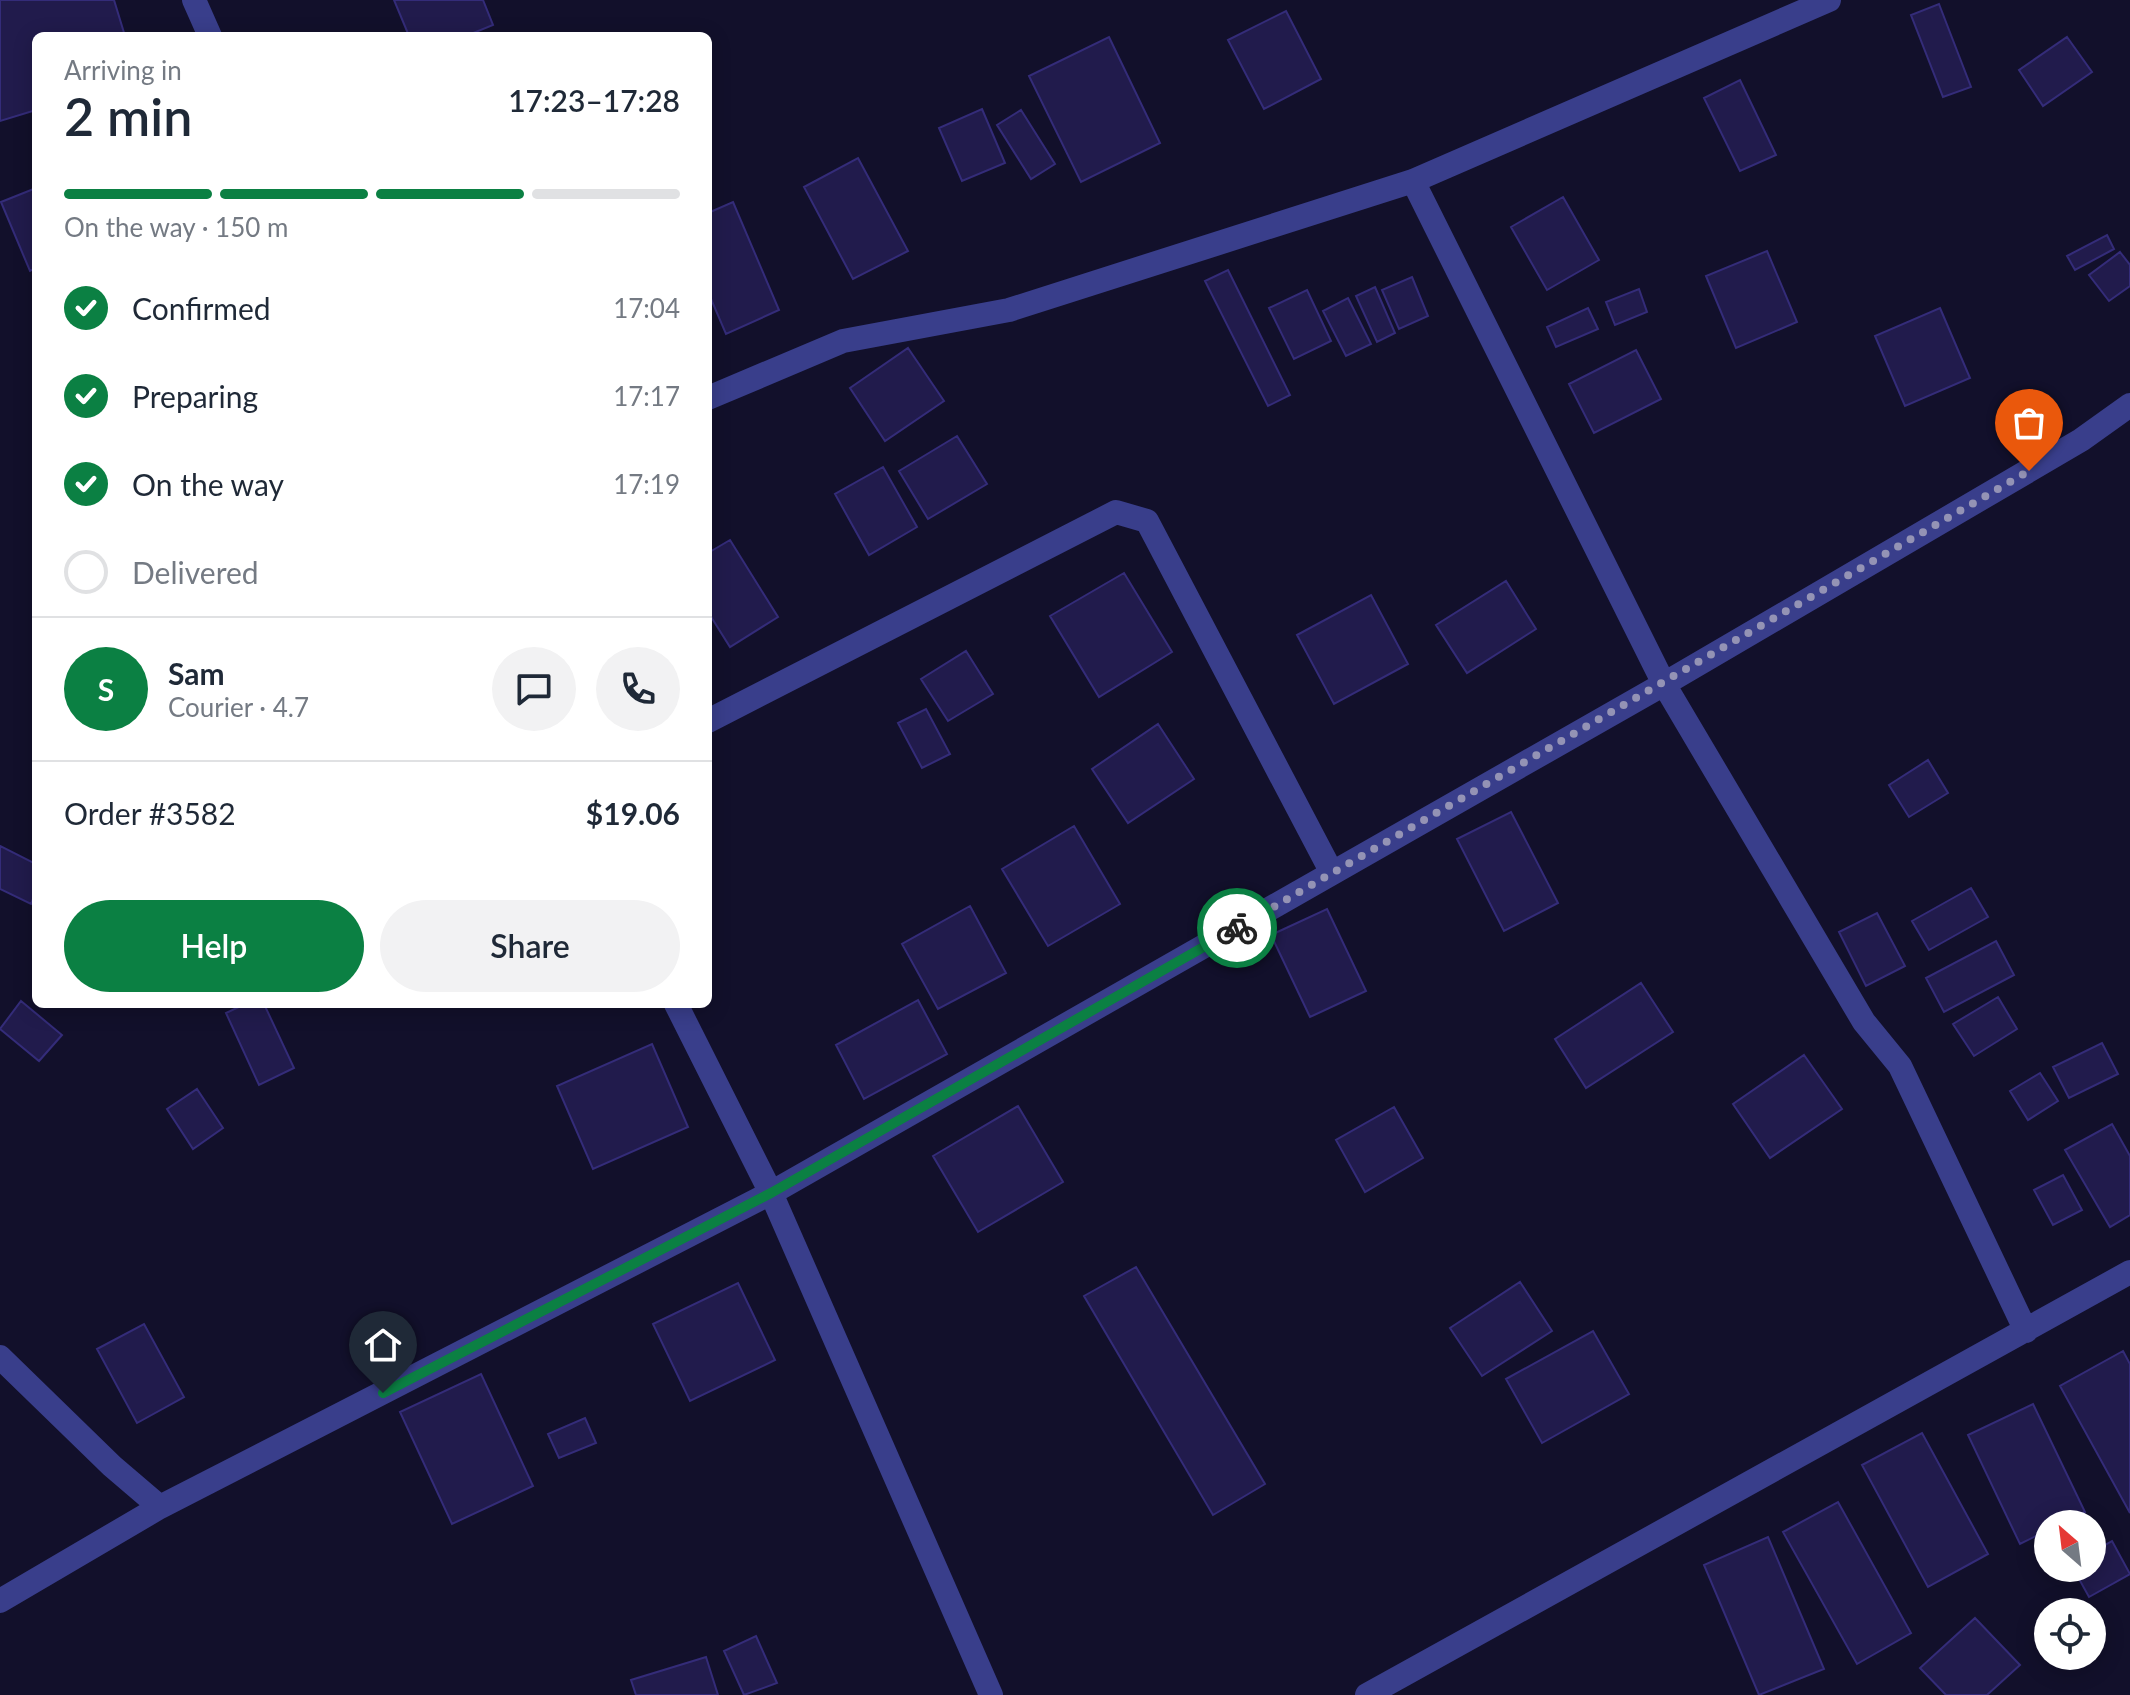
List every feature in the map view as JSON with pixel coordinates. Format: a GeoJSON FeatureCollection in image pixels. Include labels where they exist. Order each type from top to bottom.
{"type":"FeatureCollection","features":[{"type":"Feature","properties":{"kind":"street"},"geometry":{"type":"LineString","coordinates":[[194,0],[208,32]]}},
{"type":"Feature","properties":{"kind":"street"},"geometry":{"type":"LineString","coordinates":[[712,396],[843,341],[1009,310],[1413,181],[1829,0]]}},
{"type":"Feature","properties":{"kind":"street"},"geometry":{"type":"LineString","coordinates":[[1413,181],[1664,684],[1864,1022],[1900,1066],[2026,1331]]}},
{"type":"Feature","properties":{"kind":"street"},"geometry":{"type":"LineString","coordinates":[[0,1601],[160,1507],[771,1193],[1664,684],[2081,440],[2130,405]]}},
{"type":"Feature","properties":{"kind":"street"},"geometry":{"type":"LineString","coordinates":[[712,719],[1116,512],[1147,521],[1332,873]]}},
{"type":"Feature","properties":{"kind":"street"},"geometry":{"type":"LineString","coordinates":[[678,1008],[771,1193],[991,1695]]}},
{"type":"Feature","properties":{"kind":"street"},"geometry":{"type":"LineString","coordinates":[[1367,1695],[2130,1272]]}},
{"type":"Feature","properties":{"kind":"street"},"geometry":{"type":"LineString","coordinates":[[0,1357],[112,1466],[160,1507]]}},
{"type":"Feature","properties":{"kind":"building"},"geometry":{"type":"Polygon","coordinates":[[[0,0],[114,0],[124,32],[32,32],[32,111],[0,121],[0,0]]]}},
{"type":"Feature","properties":{"kind":"building"},"geometry":{"type":"Polygon","coordinates":[[[394,0],[483,0],[493,25],[476,32],[407,32],[394,0]]]}},
{"type":"Feature","properties":{"kind":"building"},"geometry":{"type":"Polygon","coordinates":[[[1939,4],[1971,87],[1943,97],[1911,15],[1939,4]]]}},
{"type":"Feature","properties":{"kind":"building"},"geometry":{"type":"Polygon","coordinates":[[[1286,11],[1321,79],[1264,109],[1228,40],[1286,11]]]}},
{"type":"Feature","properties":{"kind":"building"},"geometry":{"type":"Polygon","coordinates":[[[1109,37],[1160,143],[1081,182],[1029,76],[1109,37]]]}},
{"type":"Feature","properties":{"kind":"building"},"geometry":{"type":"Polygon","coordinates":[[[2067,37],[2092,72],[2043,106],[2019,70],[2067,37]]]}},
{"type":"Feature","properties":{"kind":"building"},"geometry":{"type":"Polygon","coordinates":[[[1740,80],[1776,155],[1740,171],[1704,98],[1740,80]]]}},
{"type":"Feature","properties":{"kind":"building"},"geometry":{"type":"Polygon","coordinates":[[[982,109],[1005,163],[962,181],[939,128],[982,109]]]}},
{"type":"Feature","properties":{"kind":"building"},"geometry":{"type":"Polygon","coordinates":[[[1021,110],[1055,164],[1031,179],[997,125],[1021,110]]]}},
{"type":"Feature","properties":{"kind":"building"},"geometry":{"type":"Polygon","coordinates":[[[858,158],[908,251],[853,279],[804,187],[858,158]]]}},
{"type":"Feature","properties":{"kind":"building"},"geometry":{"type":"Polygon","coordinates":[[[32,190],[30,271],[1,202],[32,190]]]}},
{"type":"Feature","properties":{"kind":"building"},"geometry":{"type":"Polygon","coordinates":[[[1563,197],[1599,260],[1547,290],[1511,227],[1563,197]]]}},
{"type":"Feature","properties":{"kind":"building"},"geometry":{"type":"Polygon","coordinates":[[[733,202],[779,310],[726,334],[712,301],[712,211],[733,202]]]}},
{"type":"Feature","properties":{"kind":"building"},"geometry":{"type":"Polygon","coordinates":[[[2107,235],[2114,249],[2075,270],[2067,256],[2107,235]]]}},
{"type":"Feature","properties":{"kind":"building"},"geometry":{"type":"Polygon","coordinates":[[[1767,251],[1797,322],[1736,348],[1706,276],[1767,251]]]}},
{"type":"Feature","properties":{"kind":"building"},"geometry":{"type":"Polygon","coordinates":[[[2120,252],[2130,265],[2130,286],[2109,301],[2089,275],[2120,252]]]}},
{"type":"Feature","properties":{"kind":"building"},"geometry":{"type":"Polygon","coordinates":[[[1228,270],[1290,395],[1268,406],[1205,281],[1228,270]]]}},
{"type":"Feature","properties":{"kind":"building"},"geometry":{"type":"Polygon","coordinates":[[[1412,277],[1428,316],[1399,329],[1382,290],[1412,277]]]}},
{"type":"Feature","properties":{"kind":"building"},"geometry":{"type":"Polygon","coordinates":[[[1375,287],[1395,333],[1377,342],[1356,296],[1375,287]]]}},
{"type":"Feature","properties":{"kind":"building"},"geometry":{"type":"Polygon","coordinates":[[[1639,289],[1647,312],[1615,325],[1606,302],[1639,289]]]}},
{"type":"Feature","properties":{"kind":"building"},"geometry":{"type":"Polygon","coordinates":[[[1307,290],[1331,341],[1294,359],[1269,308],[1307,290]]]}},
{"type":"Feature","properties":{"kind":"building"},"geometry":{"type":"Polygon","coordinates":[[[1348,298],[1371,344],[1346,356],[1323,311],[1348,298]]]}},
{"type":"Feature","properties":{"kind":"building"},"geometry":{"type":"Polygon","coordinates":[[[1588,308],[1598,329],[1556,347],[1547,327],[1588,308]]]}},
{"type":"Feature","properties":{"kind":"building"},"geometry":{"type":"Polygon","coordinates":[[[1940,308],[1970,378],[1905,406],[1875,336],[1940,308]]]}},
{"type":"Feature","properties":{"kind":"building"},"geometry":{"type":"Polygon","coordinates":[[[908,348],[944,401],[885,441],[850,388],[908,348]]]}},
{"type":"Feature","properties":{"kind":"building"},"geometry":{"type":"Polygon","coordinates":[[[1636,350],[1661,399],[1594,433],[1569,384],[1636,350]]]}},
{"type":"Feature","properties":{"kind":"building"},"geometry":{"type":"Polygon","coordinates":[[[957,436],[987,484],[928,519],[899,471],[957,436]]]}},
{"type":"Feature","properties":{"kind":"building"},"geometry":{"type":"Polygon","coordinates":[[[883,467],[917,527],[869,555],[835,494],[883,467]]]}},
{"type":"Feature","properties":{"kind":"building"},"geometry":{"type":"Polygon","coordinates":[[[730,540],[778,617],[730,647],[712,618],[712,551],[730,540]]]}},
{"type":"Feature","properties":{"kind":"building"},"geometry":{"type":"Polygon","coordinates":[[[1124,573],[1172,652],[1099,697],[1050,616],[1124,573]]]}},
{"type":"Feature","properties":{"kind":"building"},"geometry":{"type":"Polygon","coordinates":[[[1506,581],[1536,629],[1467,673],[1436,625],[1506,581]]]}},
{"type":"Feature","properties":{"kind":"building"},"geometry":{"type":"Polygon","coordinates":[[[1371,595],[1408,664],[1334,704],[1297,635],[1371,595]]]}},
{"type":"Feature","properties":{"kind":"building"},"geometry":{"type":"Polygon","coordinates":[[[966,651],[993,694],[948,721],[921,679],[966,651]]]}},
{"type":"Feature","properties":{"kind":"building"},"geometry":{"type":"Polygon","coordinates":[[[926,709],[950,754],[922,768],[898,723],[926,709]]]}},
{"type":"Feature","properties":{"kind":"building"},"geometry":{"type":"Polygon","coordinates":[[[1158,724],[1194,779],[1128,823],[1092,769],[1158,724]]]}},
{"type":"Feature","properties":{"kind":"building"},"geometry":{"type":"Polygon","coordinates":[[[1928,760],[1948,793],[1909,817],[1889,785],[1928,760]]]}},
{"type":"Feature","properties":{"kind":"building"},"geometry":{"type":"Polygon","coordinates":[[[1511,812],[1558,903],[1504,931],[1457,839],[1511,812]]]}},
{"type":"Feature","properties":{"kind":"building"},"geometry":{"type":"Polygon","coordinates":[[[1074,826],[1120,904],[1048,946],[1002,869],[1074,826]]]}},
{"type":"Feature","properties":{"kind":"building"},"geometry":{"type":"Polygon","coordinates":[[[0,846],[32,862],[31,904],[0,889],[0,846]]]}},
{"type":"Feature","properties":{"kind":"building"},"geometry":{"type":"Polygon","coordinates":[[[1971,888],[1988,917],[1929,950],[1912,921],[1971,888]]]}},
{"type":"Feature","properties":{"kind":"building"},"geometry":{"type":"Polygon","coordinates":[[[970,906],[1006,973],[938,1009],[902,944],[970,906]]]}},
{"type":"Feature","properties":{"kind":"building"},"geometry":{"type":"Polygon","coordinates":[[[1327,909],[1366,991],[1310,1017],[1271,935],[1327,909]]]}},
{"type":"Feature","properties":{"kind":"building"},"geometry":{"type":"Polygon","coordinates":[[[1877,913],[1905,966],[1866,986],[1839,932],[1877,913]]]}},
{"type":"Feature","properties":{"kind":"building"},"geometry":{"type":"Polygon","coordinates":[[[1996,941],[2014,975],[1944,1012],[1926,978],[1996,941]]]}},
{"type":"Feature","properties":{"kind":"building"},"geometry":{"type":"Polygon","coordinates":[[[1641,983],[1673,1032],[1586,1088],[1555,1039],[1641,983]]]}},
{"type":"Feature","properties":{"kind":"building"},"geometry":{"type":"Polygon","coordinates":[[[1998,997],[2017,1029],[1974,1056],[1953,1024],[1998,997]]]}},
{"type":"Feature","properties":{"kind":"building"},"geometry":{"type":"Polygon","coordinates":[[[918,1000],[947,1054],[864,1099],[836,1045],[918,1000]]]}},
{"type":"Feature","properties":{"kind":"building"},"geometry":{"type":"Polygon","coordinates":[[[21,1001],[62,1035],[39,1061],[0,1029],[21,1001]]]}},
{"type":"Feature","properties":{"kind":"building"},"geometry":{"type":"Polygon","coordinates":[[[237,1008],[266,1008],[294,1068],[259,1085],[226,1013],[237,1008]]]}},
{"type":"Feature","properties":{"kind":"building"},"geometry":{"type":"Polygon","coordinates":[[[2102,1043],[2118,1074],[2069,1098],[2053,1067],[2102,1043]]]}},
{"type":"Feature","properties":{"kind":"building"},"geometry":{"type":"Polygon","coordinates":[[[652,1044],[688,1127],[593,1169],[557,1086],[652,1044]]]}},
{"type":"Feature","properties":{"kind":"building"},"geometry":{"type":"Polygon","coordinates":[[[1804,1055],[1842,1109],[1770,1158],[1733,1104],[1804,1055]]]}},
{"type":"Feature","properties":{"kind":"building"},"geometry":{"type":"Polygon","coordinates":[[[2040,1073],[2058,1101],[2028,1120],[2010,1091],[2040,1073]]]}},
{"type":"Feature","properties":{"kind":"building"},"geometry":{"type":"Polygon","coordinates":[[[197,1089],[223,1128],[193,1149],[167,1109],[197,1089]]]}},
{"type":"Feature","properties":{"kind":"building"},"geometry":{"type":"Polygon","coordinates":[[[1018,1106],[1063,1182],[978,1232],[933,1156],[1018,1106]]]}},
{"type":"Feature","properties":{"kind":"building"},"geometry":{"type":"Polygon","coordinates":[[[1394,1107],[1423,1158],[1365,1192],[1336,1140],[1394,1107]]]}},
{"type":"Feature","properties":{"kind":"building"},"geometry":{"type":"Polygon","coordinates":[[[2112,1124],[2130,1156],[2130,1215],[2110,1227],[2065,1150],[2112,1124]]]}},
{"type":"Feature","properties":{"kind":"building"},"geometry":{"type":"Polygon","coordinates":[[[2063,1175],[2082,1210],[2053,1225],[2034,1190],[2063,1175]]]}},
{"type":"Feature","properties":{"kind":"building"},"geometry":{"type":"Polygon","coordinates":[[[1136,1267],[1265,1484],[1213,1515],[1084,1296],[1136,1267]]]}},
{"type":"Feature","properties":{"kind":"building"},"geometry":{"type":"Polygon","coordinates":[[[1520,1282],[1552,1331],[1482,1376],[1450,1328],[1520,1282]]]}},
{"type":"Feature","properties":{"kind":"building"},"geometry":{"type":"Polygon","coordinates":[[[738,1283],[775,1360],[690,1401],[653,1324],[738,1283]]]}},
{"type":"Feature","properties":{"kind":"building"},"geometry":{"type":"Polygon","coordinates":[[[144,1324],[184,1397],[137,1423],[97,1349],[144,1324]]]}},
{"type":"Feature","properties":{"kind":"building"},"geometry":{"type":"Polygon","coordinates":[[[1593,1331],[1629,1394],[1542,1443],[1506,1379],[1593,1331]]]}},
{"type":"Feature","properties":{"kind":"building"},"geometry":{"type":"Polygon","coordinates":[[[2123,1351],[2130,1364],[2130,1513],[2060,1386],[2123,1351]]]}},
{"type":"Feature","properties":{"kind":"building"},"geometry":{"type":"Polygon","coordinates":[[[481,1374],[533,1486],[452,1524],[400,1412],[481,1374]]]}},
{"type":"Feature","properties":{"kind":"building"},"geometry":{"type":"Polygon","coordinates":[[[2033,1404],[2084,1510],[2034,1510],[2034,1537],[2020,1544],[1968,1435],[2033,1404]]]}},
{"type":"Feature","properties":{"kind":"building"},"geometry":{"type":"Polygon","coordinates":[[[585,1418],[596,1443],[559,1458],[548,1434],[585,1418]]]}},
{"type":"Feature","properties":{"kind":"building"},"geometry":{"type":"Polygon","coordinates":[[[1922,1433],[1988,1554],[1928,1587],[1862,1465],[1922,1433]]]}},
{"type":"Feature","properties":{"kind":"building"},"geometry":{"type":"Polygon","coordinates":[[[1838,1502],[1911,1633],[1857,1664],[1783,1532],[1838,1502]]]}},
{"type":"Feature","properties":{"kind":"building"},"geometry":{"type":"Polygon","coordinates":[[[1768,1537],[1824,1669],[1759,1695],[1704,1565],[1768,1537]]]}},
{"type":"Feature","properties":{"kind":"building"},"geometry":{"type":"Polygon","coordinates":[[[2112,1541],[2130,1574],[2089,1597],[2081,1582],[2106,1582],[2106,1544],[2112,1541]]]}},
{"type":"Feature","properties":{"kind":"building"},"geometry":{"type":"Polygon","coordinates":[[[1975,1618],[2020,1665],[1987,1695],[1946,1695],[1920,1668],[1975,1618]]]}},
{"type":"Feature","properties":{"kind":"building"},"geometry":{"type":"Polygon","coordinates":[[[756,1636],[777,1683],[744,1695],[724,1651],[756,1636]]]}},
{"type":"Feature","properties":{"kind":"building"},"geometry":{"type":"Polygon","coordinates":[[[706,1657],[718,1695],[636,1695],[631,1680],[706,1657]]]}},
{"type":"Feature","properties":{"kind":"way so far"},"geometry":{"type":"LineString","coordinates":[[1237,928],[2029,471]]}},
{"type":"Feature","properties":{"kind":"route"},"geometry":{"type":"LineString","coordinates":[[383,1393],[771,1193],[1237,928]]}}]}
